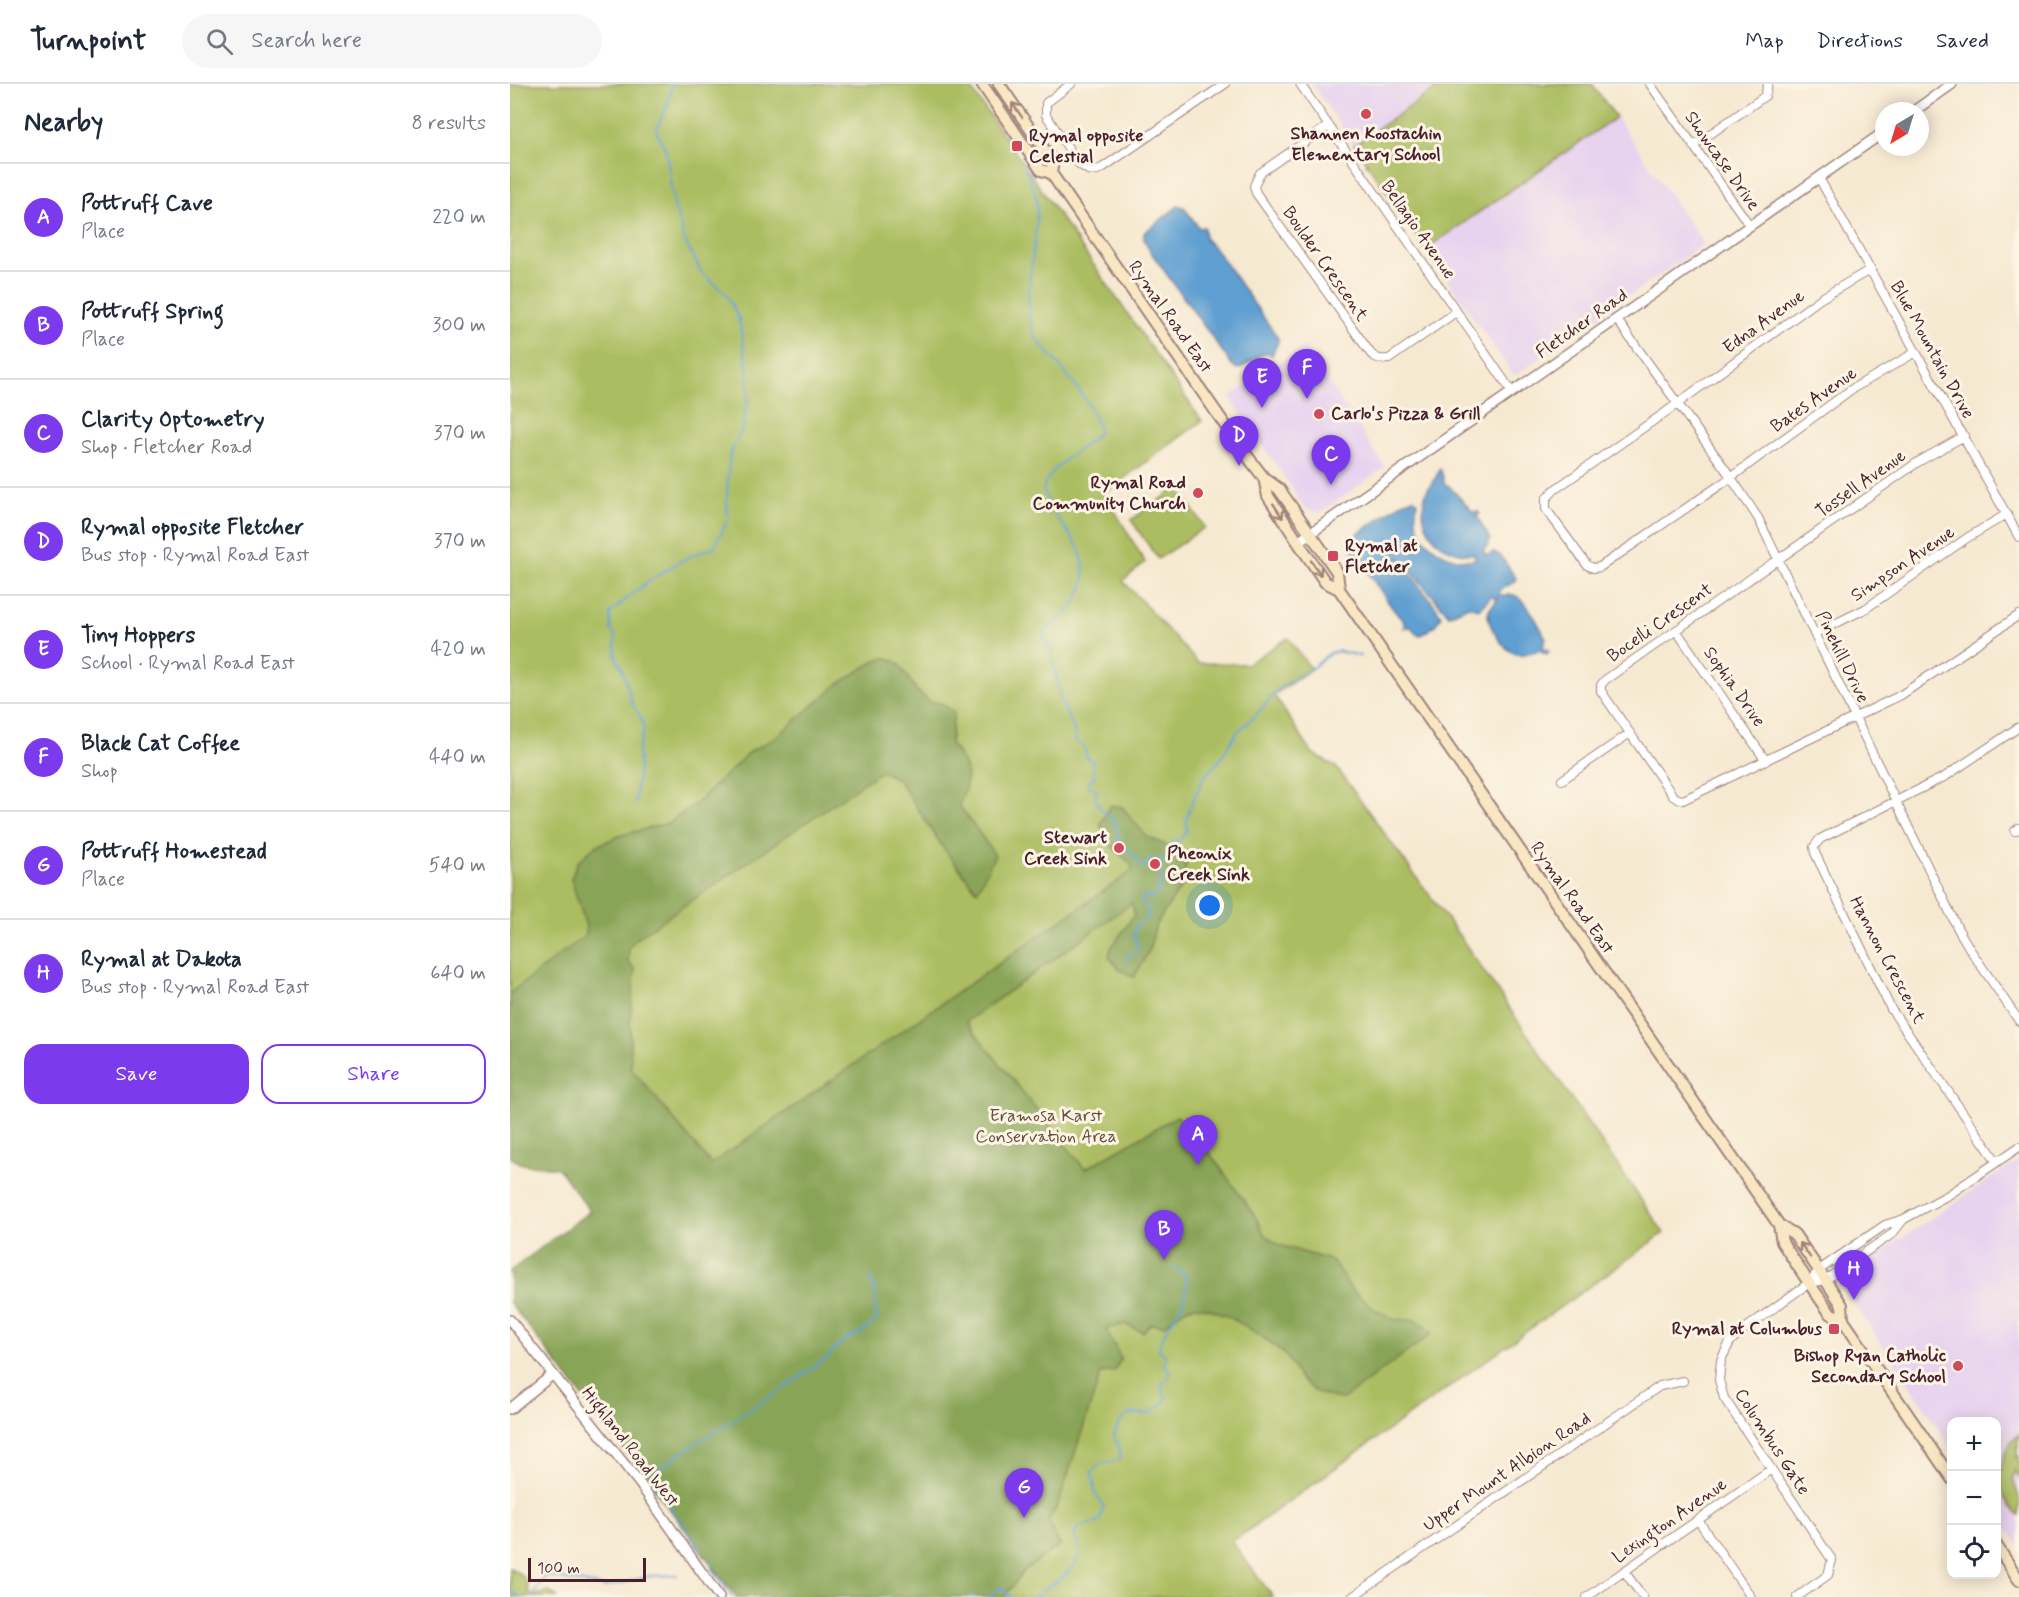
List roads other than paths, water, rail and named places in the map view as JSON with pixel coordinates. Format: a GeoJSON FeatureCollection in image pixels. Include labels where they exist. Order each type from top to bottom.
{"type":"FeatureCollection","features":[{"type":"Feature","properties":{"kind":"main road","name":"Rymal Road East"},"geometry":{"type":"LineString","coordinates":[[982,84],[1041,170],[1052,173]]}},
{"type":"Feature","properties":{"kind":"main road","name":"Rymal Road East"},"geometry":{"type":"LineString","coordinates":[[999,84],[1053,162],[1052,173],[1241,448],[1264,478],[1279,489],[1337,572],[1339,589],[1779,1226],[1782,1242],[1809,1283],[1830,1313],[1843,1320],[1947,1472]]}},
{"type":"Feature","properties":{"kind":"main road","name":"Rymal Road East"},"geometry":{"type":"LineString","coordinates":[[1264,478],[1268,496],[1325,582],[1339,589]]}},
{"type":"Feature","properties":{"kind":"main road","name":"Rymal Road East"},"geometry":{"type":"LineString","coordinates":[[1779,1226],[1794,1234],[1819,1270],[1842,1305],[1843,1320]]}},
{"type":"Feature","properties":{"kind":"main road"},"geometry":{"type":"LineString","coordinates":[[2001,1553],[2019,1580]]}},
{"type":"Feature","properties":{"kind":"street"},"geometry":{"type":"LineString","coordinates":[[1071,84],[1046,103],[1046,115],[1079,164],[1088,171],[1095,171],[1225,84]]}},
{"type":"Feature","properties":{"kind":"street","name":"Bellagio Avenue"},"geometry":{"type":"LineString","coordinates":[[1300,84],[1512,392]]}},
{"type":"Feature","properties":{"kind":"street","name":"Showcase Drive"},"geometry":{"type":"LineString","coordinates":[[1650,84],[1750,226]]}},
{"type":"Feature","properties":{"kind":"street"},"geometry":{"type":"LineString","coordinates":[[1693,146],[1765,96],[1768,84]]}},
{"type":"Feature","properties":{"kind":"street"},"geometry":{"type":"LineString","coordinates":[[1927,102],[1952,84]]}},
{"type":"Feature","properties":{"kind":"street","name":"Boulder Crescent"},"geometry":{"type":"LineString","coordinates":[[1328,126],[1260,173],[1254,186],[1256,193],[1376,358],[1382,360],[1389,358],[1456,312]]}},
{"type":"Feature","properties":{"kind":"street","name":"Fletcher Road"},"geometry":{"type":"LineString","coordinates":[[1298,542],[1875,138]]}},
{"type":"Feature","properties":{"kind":"street","name":"Blue Mountain Drive"},"geometry":{"type":"LineString","coordinates":[[1819,178],[2019,537]]}},
{"type":"Feature","properties":{"kind":"street","name":"Edna Avenue"},"geometry":{"type":"LineString","coordinates":[[1731,477],[1600,567],[1593,568],[1587,565],[1545,504],[1549,495],[1678,404],[1820,299],[1870,269]]}},
{"type":"Feature","properties":{"kind":"street","name":"Pinehill Drive"},"geometry":{"type":"LineString","coordinates":[[1617,320],[1758,518],[1966,943],[2019,1021]]}},
{"type":"Feature","properties":{"kind":"street","name":"Bates Avenue"},"geometry":{"type":"LineString","coordinates":[[1731,477],[1852,389],[1916,352]]}},
{"type":"Feature","properties":{"kind":"street","name":"Tossell Avenue"},"geometry":{"type":"LineString","coordinates":[[1778,560],[1918,462],[1964,436]]}},
{"type":"Feature","properties":{"kind":"street","name":"Simpson Avenue"},"geometry":{"type":"LineString","coordinates":[[1814,634],[1865,609],[1967,538],[2007,514]]}},
{"type":"Feature","properties":{"kind":"street","name":"Bocelli Crescent"},"geometry":{"type":"LineString","coordinates":[[1778,560],[1601,683],[1601,691],[1673,795],[1679,800],[1684,800],[1909,691],[2019,615]]}},
{"type":"Feature","properties":{"kind":"street","name":"Sophia Drive"},"geometry":{"type":"LineString","coordinates":[[1676,630],[1766,760]]}},
{"type":"Feature","properties":{"kind":"street"},"geometry":{"type":"LineString","coordinates":[[1896,800],[1964,765],[2019,727]]}},
{"type":"Feature","properties":{"kind":"street"},"geometry":{"type":"LineString","coordinates":[[1562,780],[1630,733]]}},
{"type":"Feature","properties":{"kind":"street","name":"Hannon Crescent"},"geometry":{"type":"LineString","coordinates":[[1896,800],[1818,840],[1814,845],[1815,853],[1891,1009],[1997,1162]]}},
{"type":"Feature","properties":{"kind":"street"},"geometry":{"type":"LineString","coordinates":[[1809,1283],[1819,1270],[1885,1225],[1904,1219],[1950,1194],[2019,1147]]}},
{"type":"Feature","properties":{"kind":"street"},"geometry":{"type":"LineString","coordinates":[[1809,1283],[1825,1280],[1892,1234],[1904,1219]]}},
{"type":"Feature","properties":{"kind":"street","name":"Columbus Gate"},"geometry":{"type":"LineString","coordinates":[[1797,1597],[1828,1575],[1832,1560],[1724,1398],[1719,1380],[1721,1360],[1730,1342],[1809,1283]]}},
{"type":"Feature","properties":{"kind":"street","name":"Highland Road West"},"geometry":{"type":"LineString","coordinates":[[510,1320],[640,1485],[719,1597]]}},
{"type":"Feature","properties":{"kind":"street"},"geometry":{"type":"LineString","coordinates":[[510,1409],[552,1375]]}},
{"type":"Feature","properties":{"kind":"street","name":"Upper Mount Albion Road"},"geometry":{"type":"LineString","coordinates":[[1352,1597],[1660,1386],[1683,1381]]}},
{"type":"Feature","properties":{"kind":"street","name":"Lexington Avenue"},"geometry":{"type":"LineString","coordinates":[[1587,1597],[1770,1470]]}},
{"type":"Feature","properties":{"kind":"street"},"geometry":{"type":"LineString","coordinates":[[1698,1520],[1751,1597]]}},
{"type":"Feature","properties":{"kind":"street"},"geometry":{"type":"LineString","coordinates":[[1624,1571],[1643,1597]]}},
{"type":"Feature","properties":{"kind":"water"},"geometry":{"type":"Polygon","coordinates":[[[1178,206],[1184,207],[1199,228],[1204,227],[1205,239],[1215,248],[1278,338],[1272,355],[1266,352],[1237,369],[1232,365],[1150,251],[1144,240],[1144,233],[1178,206]]]}},
{"type":"Feature","properties":{"kind":"water"},"geometry":{"type":"Polygon","coordinates":[[[1439,469],[1445,485],[1448,485],[1473,512],[1477,511],[1480,514],[1477,516],[1490,539],[1484,549],[1485,555],[1493,552],[1500,555],[1516,578],[1516,581],[1499,592],[1500,595],[1514,595],[1528,607],[1546,638],[1543,647],[1549,650],[1547,654],[1539,650],[1516,654],[1502,643],[1489,620],[1489,610],[1498,599],[1492,596],[1479,609],[1468,606],[1449,615],[1399,557],[1397,558],[1441,616],[1435,626],[1421,635],[1417,634],[1410,626],[1407,628],[1351,548],[1349,541],[1353,537],[1403,502],[1413,498],[1417,501],[1416,518],[1419,529],[1431,545],[1457,559],[1476,559],[1474,554],[1450,550],[1433,537],[1427,527],[1423,505],[1427,490],[1439,469]]]}},
{"type":"Feature","properties":{"kind":"waterway"},"geometry":{"type":"LineString","coordinates":[[635,804],[638,750],[644,730],[641,718],[632,704],[623,671],[616,657],[615,635],[611,630],[610,613],[659,574],[714,547],[727,522],[730,453],[743,428],[748,398],[748,373],[739,319],[727,295],[701,272],[684,239],[673,201],[666,150],[656,131],[668,103],[672,84]]}},
{"type":"Feature","properties":{"kind":"waterway"},"geometry":{"type":"LineString","coordinates":[[1024,164],[1035,192],[1037,204],[1029,293],[1031,325],[1038,341],[1081,393],[1093,413],[1099,432],[1059,465],[1046,481],[1043,490],[1056,516],[1077,546],[1083,563],[1084,576],[1082,587],[1072,607],[1044,632],[1044,636],[1051,649],[1061,701],[1074,730],[1075,741],[1085,748],[1087,758],[1092,760],[1094,779],[1088,781],[1089,786],[1097,791],[1095,799],[1100,808],[1115,822],[1120,844],[1128,849],[1142,867],[1147,867],[1150,858],[1161,861]]}},
{"type":"Feature","properties":{"kind":"waterway"},"geometry":{"type":"LineString","coordinates":[[1126,961],[1128,955],[1138,949],[1134,934],[1136,926],[1149,916],[1146,905],[1141,902],[1142,899],[1145,896],[1153,898],[1156,895],[1160,881],[1161,861],[1173,841],[1180,840],[1187,831],[1186,821],[1203,778],[1219,761],[1237,732],[1255,716],[1279,688],[1315,666],[1330,653],[1338,651],[1360,656]]}},
{"type":"Feature","properties":{"kind":"waterway"},"geometry":{"type":"LineString","coordinates":[[1034,1597],[1069,1572],[1078,1559],[1078,1545],[1074,1534],[1078,1527],[1099,1522],[1104,1506],[1095,1494],[1091,1473],[1100,1463],[1112,1462],[1121,1458],[1114,1436],[1120,1421],[1130,1414],[1149,1414],[1167,1397],[1163,1392],[1162,1383],[1168,1378],[1170,1372],[1164,1364],[1166,1356],[1159,1350],[1164,1334],[1181,1305],[1186,1287],[1184,1274],[1173,1268]]}},
{"type":"Feature","properties":{"kind":"waterway"},"geometry":{"type":"LineString","coordinates":[[702,1550],[648,1478],[678,1455],[778,1392],[828,1357],[847,1339],[864,1331],[878,1318],[875,1312],[875,1292],[870,1279]]}},
{"type":"Feature","properties":{"kind":"waterway"},"geometry":{"type":"LineString","coordinates":[[711,1559],[712,1568],[732,1597]]}},
{"type":"Feature","properties":{"kind":"waterway"},"geometry":{"type":"LineString","coordinates":[[532,1597],[545,1576],[605,1587],[650,1576],[677,1575]]}},
{"type":"Feature","properties":{"kind":"waterway"},"geometry":{"type":"LineString","coordinates":[[989,1597],[1001,1587],[1011,1597]]}},
{"type":"Feature","properties":{"kind":"waterway"},"geometry":{"type":"LineString","coordinates":[[510,1591],[521,1597]]}},
{"type":"Feature","properties":{"kind":"place","name":"Shannen Koostachin Elementary School"},"geometry":{"type":"Point","coordinates":[1366,114]}},
{"type":"Feature","properties":{"kind":"place","name":"Rymal opposite Celestial"},"geometry":{"type":"Point","coordinates":[1017,146]}},
{"type":"Feature","properties":{"kind":"place","name":"Black Cat Coffee"},"geometry":{"type":"Point","coordinates":[1307,399]}},
{"type":"Feature","properties":{"kind":"place","name":"Tiny Hoppers"},"geometry":{"type":"Point","coordinates":[1262,408]}},
{"type":"Feature","properties":{"kind":"place","name":"Carlo's Pizza & Grill"},"geometry":{"type":"Point","coordinates":[1319,414]}},
{"type":"Feature","properties":{"kind":"place","name":"Rymal opposite Fletcher"},"geometry":{"type":"Point","coordinates":[1239,466]}},
{"type":"Feature","properties":{"kind":"place","name":"Clarity Optometry"},"geometry":{"type":"Point","coordinates":[1331,485]}},
{"type":"Feature","properties":{"kind":"place","name":"Rymal Road Community Church"},"geometry":{"type":"Point","coordinates":[1198,493]}},
{"type":"Feature","properties":{"kind":"place","name":"Rymal at Fletcher"},"geometry":{"type":"Point","coordinates":[1333,556]}},
{"type":"Feature","properties":{"kind":"place","name":"Stewart Creek Sink"},"geometry":{"type":"Point","coordinates":[1119,848]}},
{"type":"Feature","properties":{"kind":"place","name":"Pheonix Creek Sink"},"geometry":{"type":"Point","coordinates":[1155,864]}},
{"type":"Feature","properties":{"kind":"place","name":"Pottruff Cave"},"geometry":{"type":"Point","coordinates":[1198,1165]}},
{"type":"Feature","properties":{"kind":"place","name":"Pottruff Spring"},"geometry":{"type":"Point","coordinates":[1164,1260]}},
{"type":"Feature","properties":{"kind":"place","name":"Rymal at Dakota"},"geometry":{"type":"Point","coordinates":[1854,1300]}},
{"type":"Feature","properties":{"kind":"place","name":"Rymal at Columbus"},"geometry":{"type":"Point","coordinates":[1834,1329]}},
{"type":"Feature","properties":{"kind":"place","name":"Bishop Ryan Catholic Secondary School"},"geometry":{"type":"Point","coordinates":[1958,1366]}},
{"type":"Feature","properties":{"kind":"place","name":"Pottruff Homestead"},"geometry":{"type":"Point","coordinates":[1024,1518]}},
{"type":"Feature","properties":{"kind":"park label","name":"Eramosa Karst Conservation Area"},"geometry":{"type":"Point","coordinates":[1046,1126]}}]}
